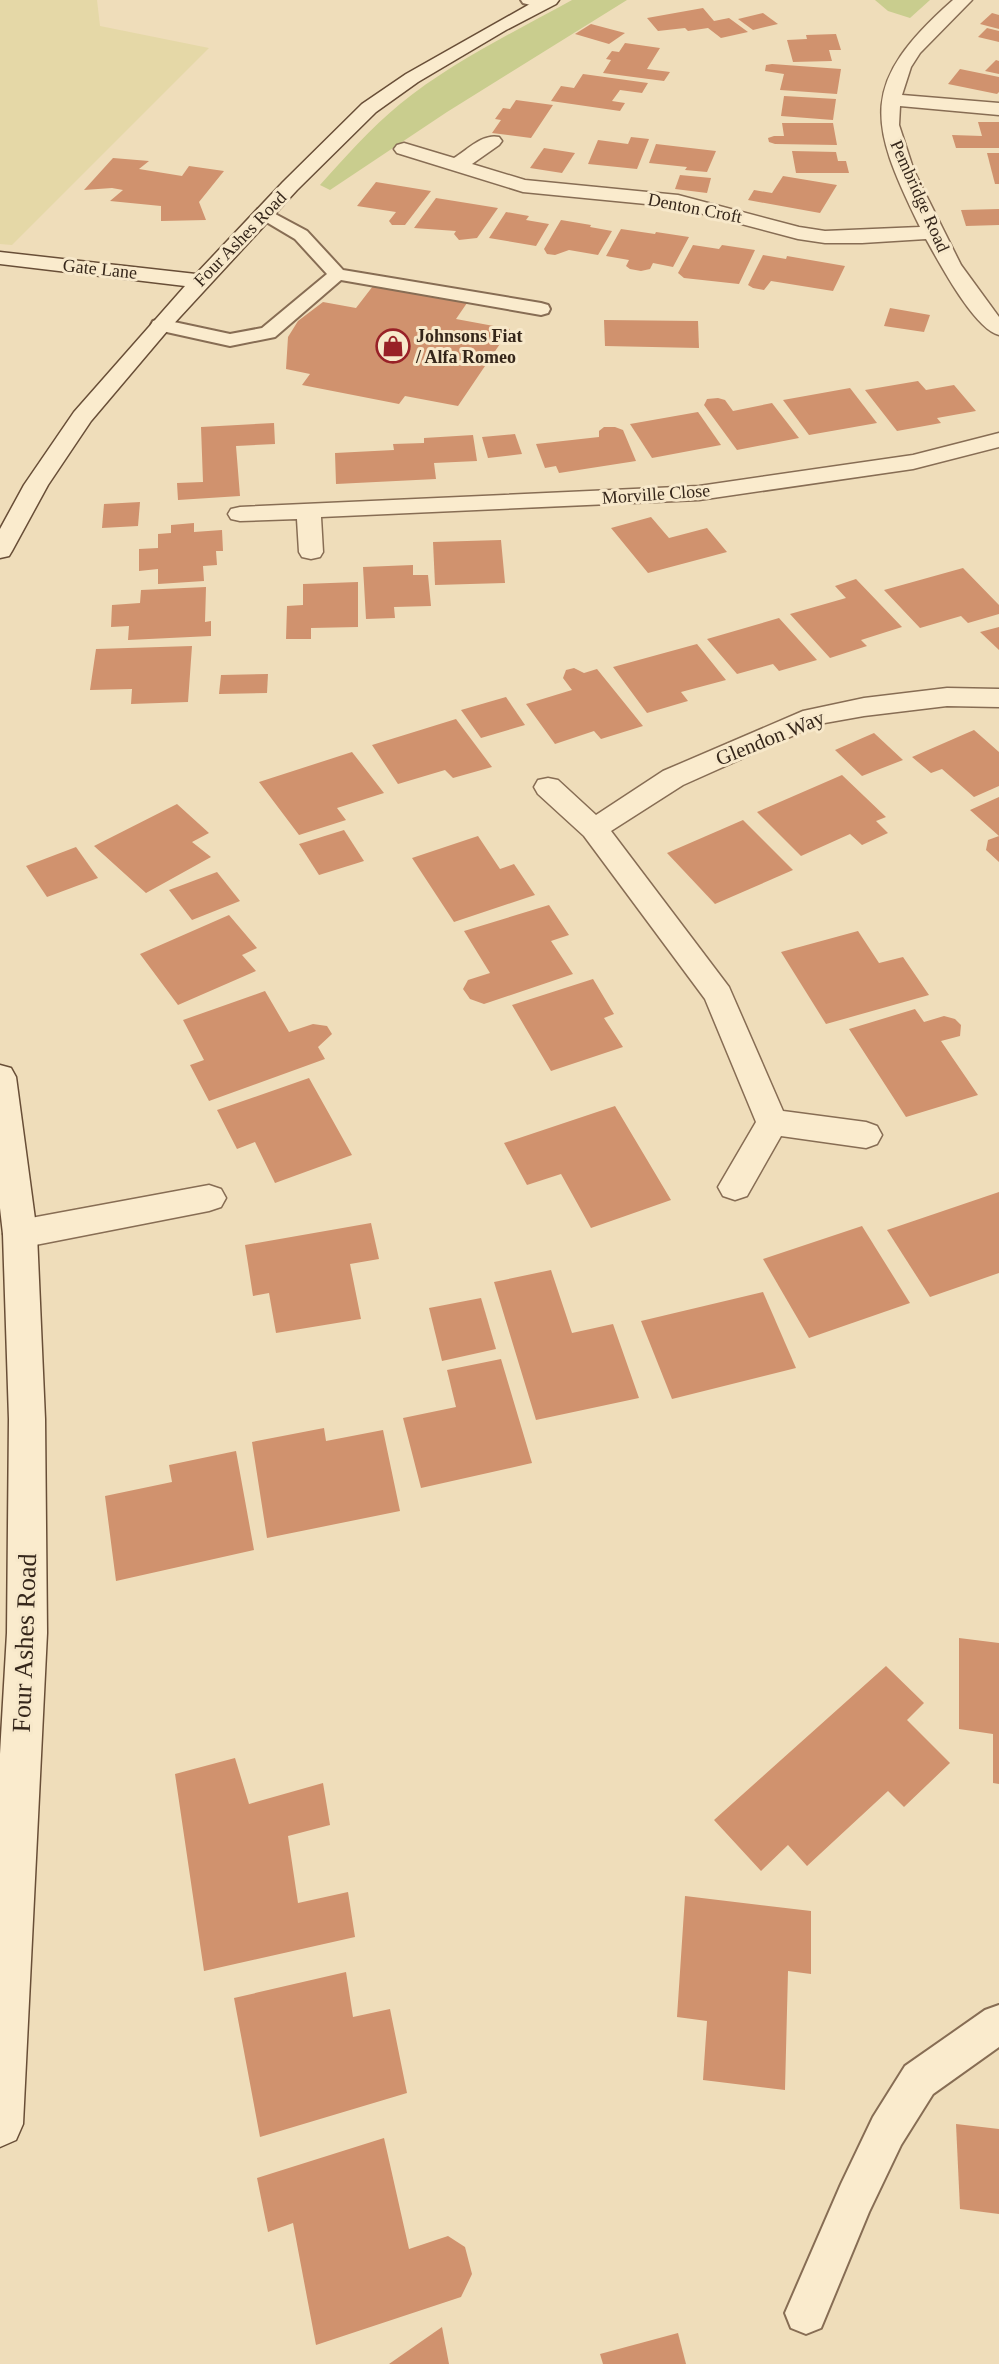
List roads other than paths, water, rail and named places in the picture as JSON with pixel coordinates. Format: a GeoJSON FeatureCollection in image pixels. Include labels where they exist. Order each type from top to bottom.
{"type":"FeatureCollection","features":[{"type":"Feature","properties":{"kind":"street","name":"Pembridge Road"},"geometry":{"type":"LineString","coordinates":[[963,0],[930,30],[903,66],[893,100],[890,125],[897,151],[933,232],[988,321],[999,329]]}},
{"type":"Feature","properties":{"kind":"street","name":"Four Ashes Road"},"geometry":{"type":"LineString","coordinates":[[0,550],[36,485],[82,417],[160,325],[264,213],[369,108],[412,78],[540,2]]}},
{"type":"Feature","properties":{"kind":"street"},"geometry":{"type":"LineString","coordinates":[[893,100],[999,109]]}},
{"type":"Feature","properties":{"kind":"street"},"geometry":{"type":"LineString","coordinates":[[457,165],[492,141]]}},
{"type":"Feature","properties":{"kind":"street","name":"Denton Croft"},"geometry":{"type":"LineString","coordinates":[[404,149],[523,186],[678,201],[798,233],[825,237],[862,237],[933,232]]}},
{"type":"Feature","properties":{"kind":"street","name":"Gate Lane"},"geometry":{"type":"LineString","coordinates":[[0,258],[200,281]]}},
{"type":"Feature","properties":{"kind":"street","name":"Morville Close"},"geometry":{"type":"LineString","coordinates":[[240,514],[699,493],[914,462],[999,440]]}},
{"type":"Feature","properties":{"kind":"street"},"geometry":{"type":"LineString","coordinates":[[309,512],[311,552]]}},
{"type":"Feature","properties":{"kind":"street","name":"Glendon Way"},"geometry":{"type":"LineString","coordinates":[[594,829],[673,778],[812,717],[864,707],[947,697],[999,698]]}},
{"type":"Feature","properties":{"kind":"street"},"geometry":{"type":"LineString","coordinates":[[548,787],[594,829],[718,995],[772,1122]]}},
{"type":"Feature","properties":{"kind":"street","name":"Four Ashes Road"},"geometry":{"type":"LineString","coordinates":[[0,1077],[20,1234],[27,1419],[27,1633],[0,2124]]}},
{"type":"Feature","properties":{"kind":"street"},"geometry":{"type":"LineString","coordinates":[[772,1122],[866,1135]]}},
{"type":"Feature","properties":{"kind":"street"},"geometry":{"type":"LineString","coordinates":[[735,1187],[772,1122]]}},
{"type":"Feature","properties":{"kind":"street"},"geometry":{"type":"LineString","coordinates":[[20,1234],[208,1198]]}},
{"type":"Feature","properties":{"kind":"lane"},"geometry":{"type":"LineString","coordinates":[[264,213],[301,234],[337,274],[541,309]]}},
{"type":"Feature","properties":{"kind":"lane"},"geometry":{"type":"LineString","coordinates":[[160,325],[230,340],[268,333],[337,274]]}},
{"type":"Feature","properties":{"kind":"lane"},"geometry":{"type":"LineString","coordinates":[[806,2313],[855,2198],[887,2131],[919,2080],[999,2024]]}},
{"type":"Feature","properties":{"kind":"place","name":"Johnsons Fiat / Alfa Romeo"},"geometry":{"type":"Point","coordinates":[393,346]}}]}
